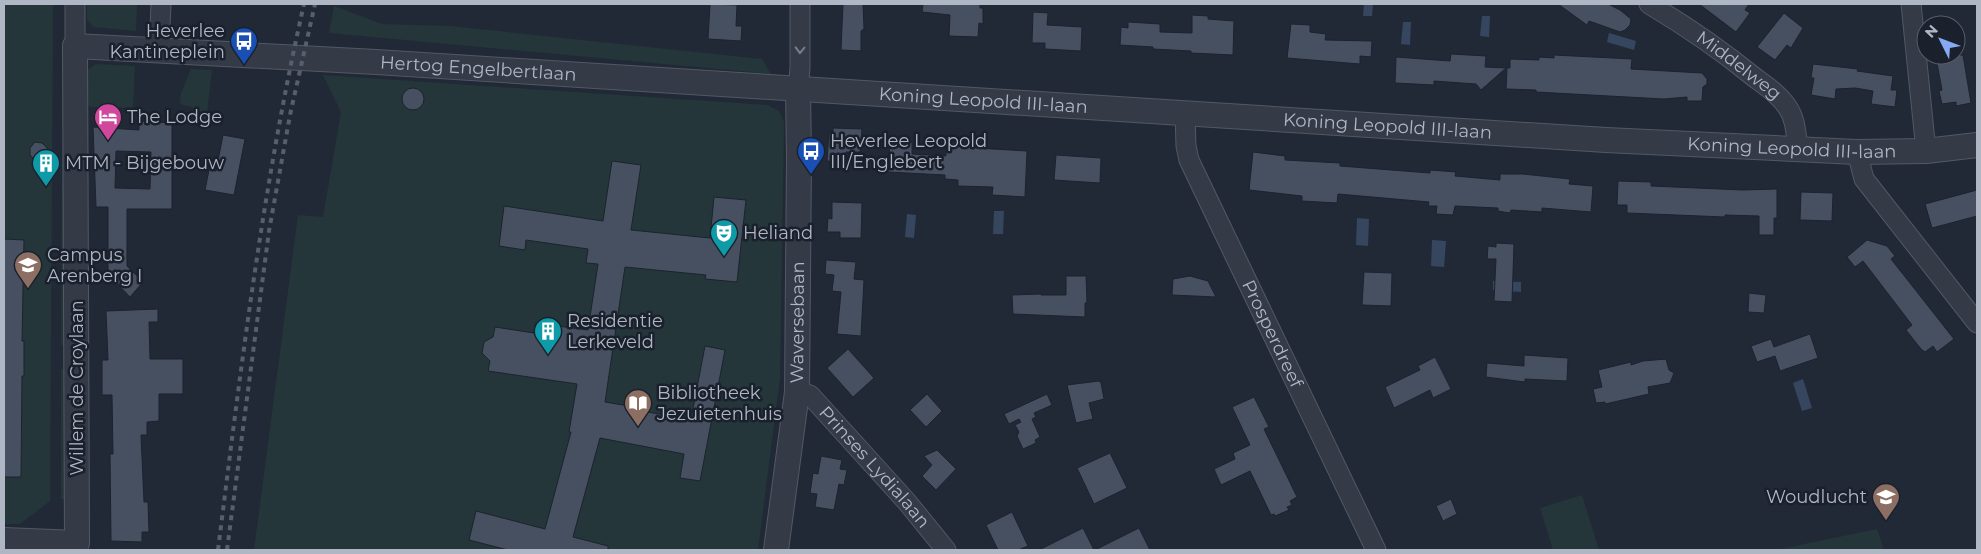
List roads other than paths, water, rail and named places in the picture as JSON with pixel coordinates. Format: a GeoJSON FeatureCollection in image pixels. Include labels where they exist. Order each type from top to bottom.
{"type":"FeatureCollection","features":[{"type":"Feature","properties":{"kind":"street"},"geometry":{"type":"LineString","coordinates":[[75,4],[75,46]]}},
{"type":"Feature","properties":{"kind":"street"},"geometry":{"type":"LineString","coordinates":[[159,50],[161,4]]}},
{"type":"Feature","properties":{"kind":"street","name":"Waversebaan"},"geometry":{"type":"LineString","coordinates":[[776,550],[797,392],[800,4]]}},
{"type":"Feature","properties":{"kind":"street","name":"Middelweg"},"geometry":{"type":"LineString","coordinates":[[1649,4],[1684,24],[1720,49],[1780,98],[1789,109],[1794,122],[1798,149]]}},
{"type":"Feature","properties":{"kind":"street"},"geometry":{"type":"LineString","coordinates":[[1911,4],[1926,151]]}},
{"type":"Feature","properties":{"kind":"street","name":"Hertog Engelbertlaan"},"geometry":{"type":"LineString","coordinates":[[75,46],[376,62],[798,90]]}},
{"type":"Feature","properties":{"kind":"street","name":"Willem de Croylaan"},"geometry":{"type":"LineString","coordinates":[[75,46],[77,546]]}},
{"type":"Feature","properties":{"kind":"street","name":"Koning Leopold III-laan"},"geometry":{"type":"LineString","coordinates":[[798,90],[1606,140],[1857,152],[1926,151],[1977,145]]}},
{"type":"Feature","properties":{"kind":"street","name":"Prosperdreef"},"geometry":{"type":"LineString","coordinates":[[1184,113],[1186,146],[1189,160],[1376,550]]}},
{"type":"Feature","properties":{"kind":"street"},"geometry":{"type":"LineString","coordinates":[[1857,152],[1864,179],[1977,323]]}},
{"type":"Feature","properties":{"kind":"street","name":"Prinses Lydialaan"},"geometry":{"type":"LineString","coordinates":[[797,392],[810,395],[907,502],[946,550]]}},
{"type":"Feature","properties":{"kind":"street"},"geometry":{"type":"LineString","coordinates":[[4,540],[77,546]]}},
{"type":"Feature","properties":{"kind":"water"},"geometry":{"type":"Polygon","coordinates":[[[1364,4],[1373,4],[1372,16],[1363,16],[1364,4]]]}},
{"type":"Feature","properties":{"kind":"water"},"geometry":{"type":"Polygon","coordinates":[[[1482,16],[1490,16],[1489,37],[1480,36],[1482,16]]]}},
{"type":"Feature","properties":{"kind":"water"},"geometry":{"type":"Polygon","coordinates":[[[1403,22],[1411,22],[1410,45],[1401,44],[1403,22]]]}},
{"type":"Feature","properties":{"kind":"water"},"geometry":{"type":"Polygon","coordinates":[[[1609,33],[1636,41],[1634,50],[1607,42],[1609,33]]]}},
{"type":"Feature","properties":{"kind":"water"},"geometry":{"type":"Polygon","coordinates":[[[994,211],[1004,211],[1003,234],[993,234],[994,211]]]}},
{"type":"Feature","properties":{"kind":"water"},"geometry":{"type":"Polygon","coordinates":[[[907,214],[916,215],[914,238],[905,237],[907,214]]]}},
{"type":"Feature","properties":{"kind":"water"},"geometry":{"type":"Polygon","coordinates":[[[1357,218],[1369,219],[1368,246],[1356,245],[1357,218]]]}},
{"type":"Feature","properties":{"kind":"water"},"geometry":{"type":"Polygon","coordinates":[[[1432,240],[1446,241],[1444,267],[1431,266],[1432,240]]]}},
{"type":"Feature","properties":{"kind":"water"},"geometry":{"type":"Polygon","coordinates":[[[1493,281],[1521,282],[1521,292],[1493,290],[1493,281]]]}},
{"type":"Feature","properties":{"kind":"water"},"geometry":{"type":"Polygon","coordinates":[[[1803,379],[1812,408],[1802,411],[1793,383],[1803,379]]]}},
{"type":"Feature","properties":{"kind":"railway"},"geometry":{"type":"LineString","coordinates":[[218,550],[254,276],[276,140],[304,4]]}},
{"type":"Feature","properties":{"kind":"railway"},"geometry":{"type":"LineString","coordinates":[[227,550],[269,231],[290,115],[315,4]]}},
{"type":"Feature","properties":{"kind":"place","name":"Heverlee Kantineplein"},"geometry":{"type":"Point","coordinates":[244,65]}},
{"type":"Feature","properties":{"kind":"place","name":"The Lodge"},"geometry":{"type":"Point","coordinates":[108,141]}},
{"type":"Feature","properties":{"kind":"place","name":"Heverlee Leopold III/Englebert"},"geometry":{"type":"Point","coordinates":[811,175]}},
{"type":"Feature","properties":{"kind":"place","name":"MTM - Bijgebouw"},"geometry":{"type":"Point","coordinates":[46,187]}},
{"type":"Feature","properties":{"kind":"place","name":"Heliand"},"geometry":{"type":"Point","coordinates":[724,257]}},
{"type":"Feature","properties":{"kind":"place","name":"Campus Arenberg I"},"geometry":{"type":"Point","coordinates":[28,289]}},
{"type":"Feature","properties":{"kind":"place","name":"Residentie Lerkeveld"},"geometry":{"type":"Point","coordinates":[548,355]}},
{"type":"Feature","properties":{"kind":"place","name":"Bibliotheek Jezuietenhuis"},"geometry":{"type":"Point","coordinates":[638,427]}},
{"type":"Feature","properties":{"kind":"place","name":"Woudlucht"},"geometry":{"type":"Point","coordinates":[1886,521]}}]}
